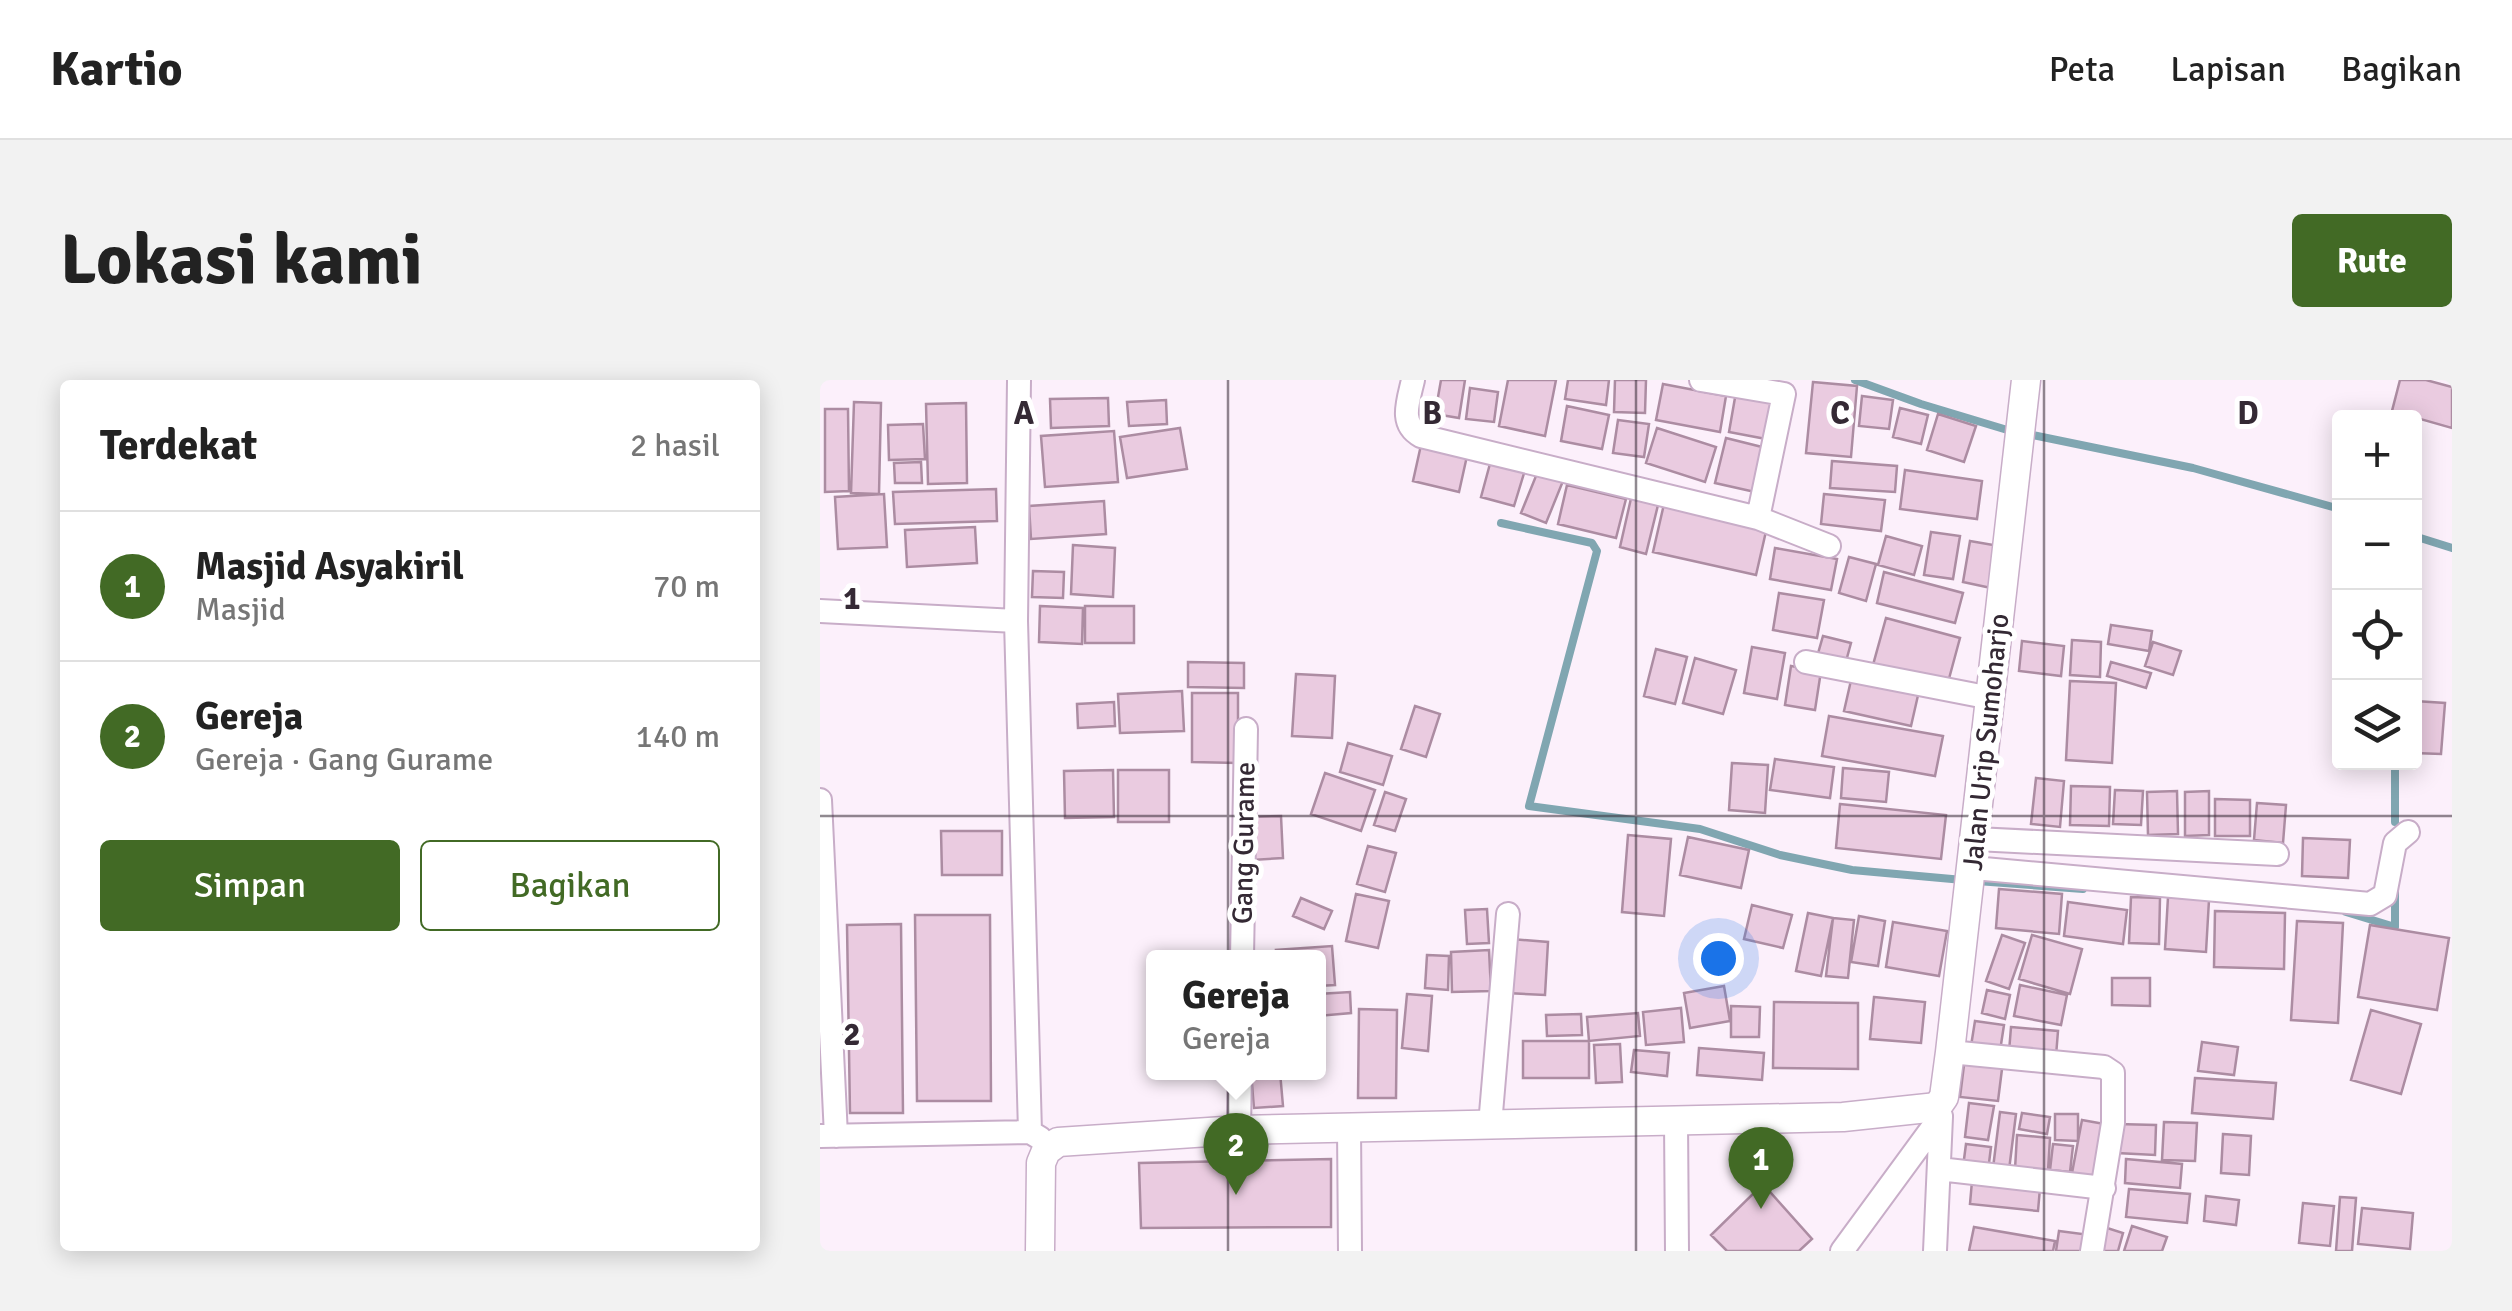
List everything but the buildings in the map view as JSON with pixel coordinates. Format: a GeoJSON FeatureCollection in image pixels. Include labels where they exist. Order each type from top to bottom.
{"type":"FeatureCollection","features":[{"type":"Feature","properties":{"kind":"street"},"geometry":{"type":"LineString","coordinates":[[1019,380],[1016,620],[1041,1164],[1040,1251]]}},
{"type":"Feature","properties":{"kind":"street"},"geometry":{"type":"LineString","coordinates":[[1413,380],[1406,418],[1411,430],[1422,436],[1758,518],[1829,546]]}},
{"type":"Feature","properties":{"kind":"street"},"geometry":{"type":"LineString","coordinates":[[1701,380],[1786,387],[1758,518]]}},
{"type":"Feature","properties":{"kind":"street","name":"Jalan Urip Sumoharjo"},"geometry":{"type":"LineString","coordinates":[[1941,1110],[1976,839],[2026,380]]}},
{"type":"Feature","properties":{"kind":"street"},"geometry":{"type":"LineString","coordinates":[[820,611],[1016,620]]}},
{"type":"Feature","properties":{"kind":"street"},"geometry":{"type":"LineString","coordinates":[[1806,662],[1991,698]]}},
{"type":"Feature","properties":{"kind":"street","name":"Gang Gurame"},"geometry":{"type":"LineString","coordinates":[[1242,950],[1246,729]]}},
{"type":"Feature","properties":{"kind":"street"},"geometry":{"type":"LineString","coordinates":[[820,800],[828,1136],[1040,1138],[1843,1117],[1941,1110]]}},
{"type":"Feature","properties":{"kind":"street"},"geometry":{"type":"LineString","coordinates":[[1971,879],[2370,904],[2385,895],[2395,843],[2408,832]]}},
{"type":"Feature","properties":{"kind":"street"},"geometry":{"type":"LineString","coordinates":[[1976,839],[2277,854]]}},
{"type":"Feature","properties":{"kind":"street"},"geometry":{"type":"LineString","coordinates":[[1490,1125],[1508,914]]}},
{"type":"Feature","properties":{"kind":"street"},"geometry":{"type":"LineString","coordinates":[[1950,1052],[2114,1073],[2115,1106],[2092,1251]]}},
{"type":"Feature","properties":{"kind":"street"},"geometry":{"type":"LineString","coordinates":[[1239,1130],[1240,1080]]}},
{"type":"Feature","properties":{"kind":"street"},"geometry":{"type":"LineString","coordinates":[[1934,1251],[1941,1110]]}},
{"type":"Feature","properties":{"kind":"street"},"geometry":{"type":"LineString","coordinates":[[1842,1251],[1941,1110]]}},
{"type":"Feature","properties":{"kind":"street"},"geometry":{"type":"LineString","coordinates":[[1676,1121],[1677,1251]]}},
{"type":"Feature","properties":{"kind":"street"},"geometry":{"type":"LineString","coordinates":[[1349,1127],[1350,1251]]}},
{"type":"Feature","properties":{"kind":"street"},"geometry":{"type":"LineString","coordinates":[[1939,1169],[2104,1188]]}},
{"type":"Feature","properties":{"kind":"waterway"},"geometry":{"type":"LineString","coordinates":[[1855,380],[2014,432]]}},
{"type":"Feature","properties":{"kind":"waterway"},"geometry":{"type":"LineString","coordinates":[[2028,434],[2193,468],[2332,507]]}},
{"type":"Feature","properties":{"kind":"waterway"},"geometry":{"type":"LineString","coordinates":[[1501,523],[1592,543],[1597,551],[1529,806],[1700,829],[1780,855],[1852,870],[1963,880]]}},
{"type":"Feature","properties":{"kind":"waterway"},"geometry":{"type":"LineString","coordinates":[[2422,539],[2452,548]]}},
{"type":"Feature","properties":{"kind":"waterway"},"geometry":{"type":"LineString","coordinates":[[2395,770],[2395,822]]}},
{"type":"Feature","properties":{"kind":"waterway"},"geometry":{"type":"LineString","coordinates":[[1977,881],[2083,889]]}},
{"type":"Feature","properties":{"kind":"waterway"},"geometry":{"type":"LineString","coordinates":[[2346,912],[2395,927],[2395,888]]}},
{"type":"Feature","properties":{"kind":"place","name":"Gereja"},"geometry":{"type":"Point","coordinates":[1236,1195]}},
{"type":"Feature","properties":{"kind":"place","name":"Masjid Asyakiril"},"geometry":{"type":"Point","coordinates":[1761,1209]}}]}
